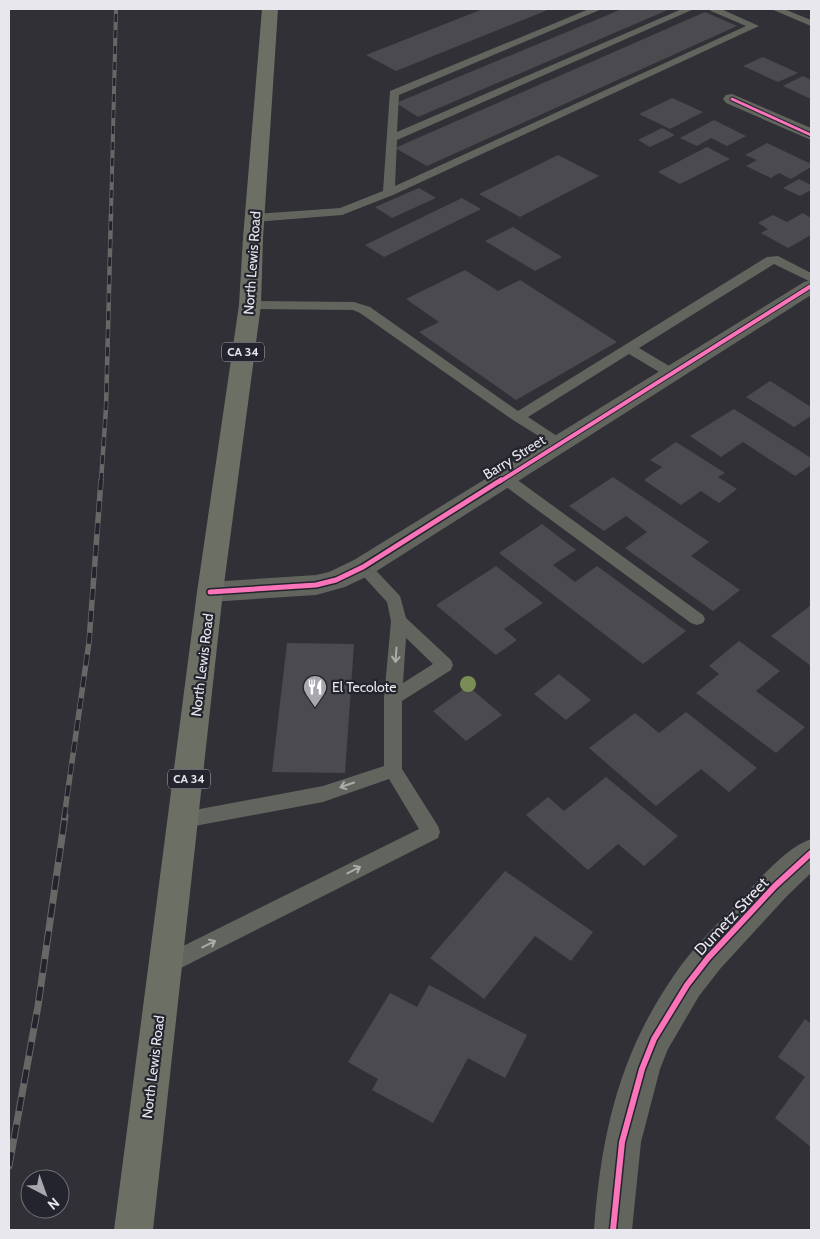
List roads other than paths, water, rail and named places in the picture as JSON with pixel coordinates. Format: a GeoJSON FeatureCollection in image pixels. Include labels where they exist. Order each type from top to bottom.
{"type":"FeatureCollection","features":[{"type":"Feature","properties":{"kind":"main road","name":"North Lewis Road"},"geometry":{"type":"LineString","coordinates":[[133,1230],[184,820],[210,592],[250,305],[270,9]]}},
{"type":"Feature","properties":{"kind":"street"},"geometry":{"type":"LineString","coordinates":[[732,99],[811,135]]}},
{"type":"Feature","properties":{"kind":"street","name":"Barry Street"},"geometry":{"type":"LineString","coordinates":[[210,592],[316,585],[336,580],[363,567],[503,477],[811,286]]}},
{"type":"Feature","properties":{"kind":"street","name":"Dumetz Street"},"geometry":{"type":"LineString","coordinates":[[613,1230],[622,1142],[642,1069],[654,1039],[687,985],[708,958],[775,886],[811,854]]}},
{"type":"Feature","properties":{"kind":"lane"},"geometry":{"type":"LineString","coordinates":[[389,193],[394,93],[597,9]]}},
{"type":"Feature","properties":{"kind":"lane"},"geometry":{"type":"LineString","coordinates":[[392,138],[689,9]]}},
{"type":"Feature","properties":{"kind":"lane"},"geometry":{"type":"LineString","coordinates":[[255,218],[342,211],[389,193],[754,26],[714,9]]}},
{"type":"Feature","properties":{"kind":"lane"},"geometry":{"type":"LineString","coordinates":[[776,9],[811,23]]}},
{"type":"Feature","properties":{"kind":"lane"},"geometry":{"type":"LineString","coordinates":[[518,417],[771,260],[778,260],[811,278]]}},
{"type":"Feature","properties":{"kind":"lane"},"geometry":{"type":"LineString","coordinates":[[250,305],[354,306],[365,310],[558,443]]}},
{"type":"Feature","properties":{"kind":"lane"},"geometry":{"type":"LineString","coordinates":[[629,348],[671,373]]}},
{"type":"Feature","properties":{"kind":"lane"},"geometry":{"type":"LineString","coordinates":[[503,477],[698,619]]}},
{"type":"Feature","properties":{"kind":"lane"},"geometry":{"type":"LineString","coordinates":[[166,966],[431,832],[393,770],[393,698],[399,621],[394,600],[363,567]]}},
{"type":"Feature","properties":{"kind":"lane"},"geometry":{"type":"LineString","coordinates":[[393,698],[445,665],[399,621]]}},
{"type":"Feature","properties":{"kind":"lane"},"geometry":{"type":"LineString","coordinates":[[184,820],[323,794],[393,770]]}},
{"type":"Feature","properties":{"kind":"railway"},"geometry":{"type":"LineString","coordinates":[[111,214],[116,9]]}},
{"type":"Feature","properties":{"kind":"railway"},"geometry":{"type":"LineString","coordinates":[[101,482],[106,408],[111,213]]}},
{"type":"Feature","properties":{"kind":"railway"},"geometry":{"type":"LineString","coordinates":[[64,818],[89,642],[101,480]]}},
{"type":"Feature","properties":{"kind":"railway"},"geometry":{"type":"LineString","coordinates":[[9,1166],[38,1006],[65,816]]}},
{"type":"Feature","properties":{"kind":"place","name":"El Tecolote"},"geometry":{"type":"Point","coordinates":[315,708]}}]}
